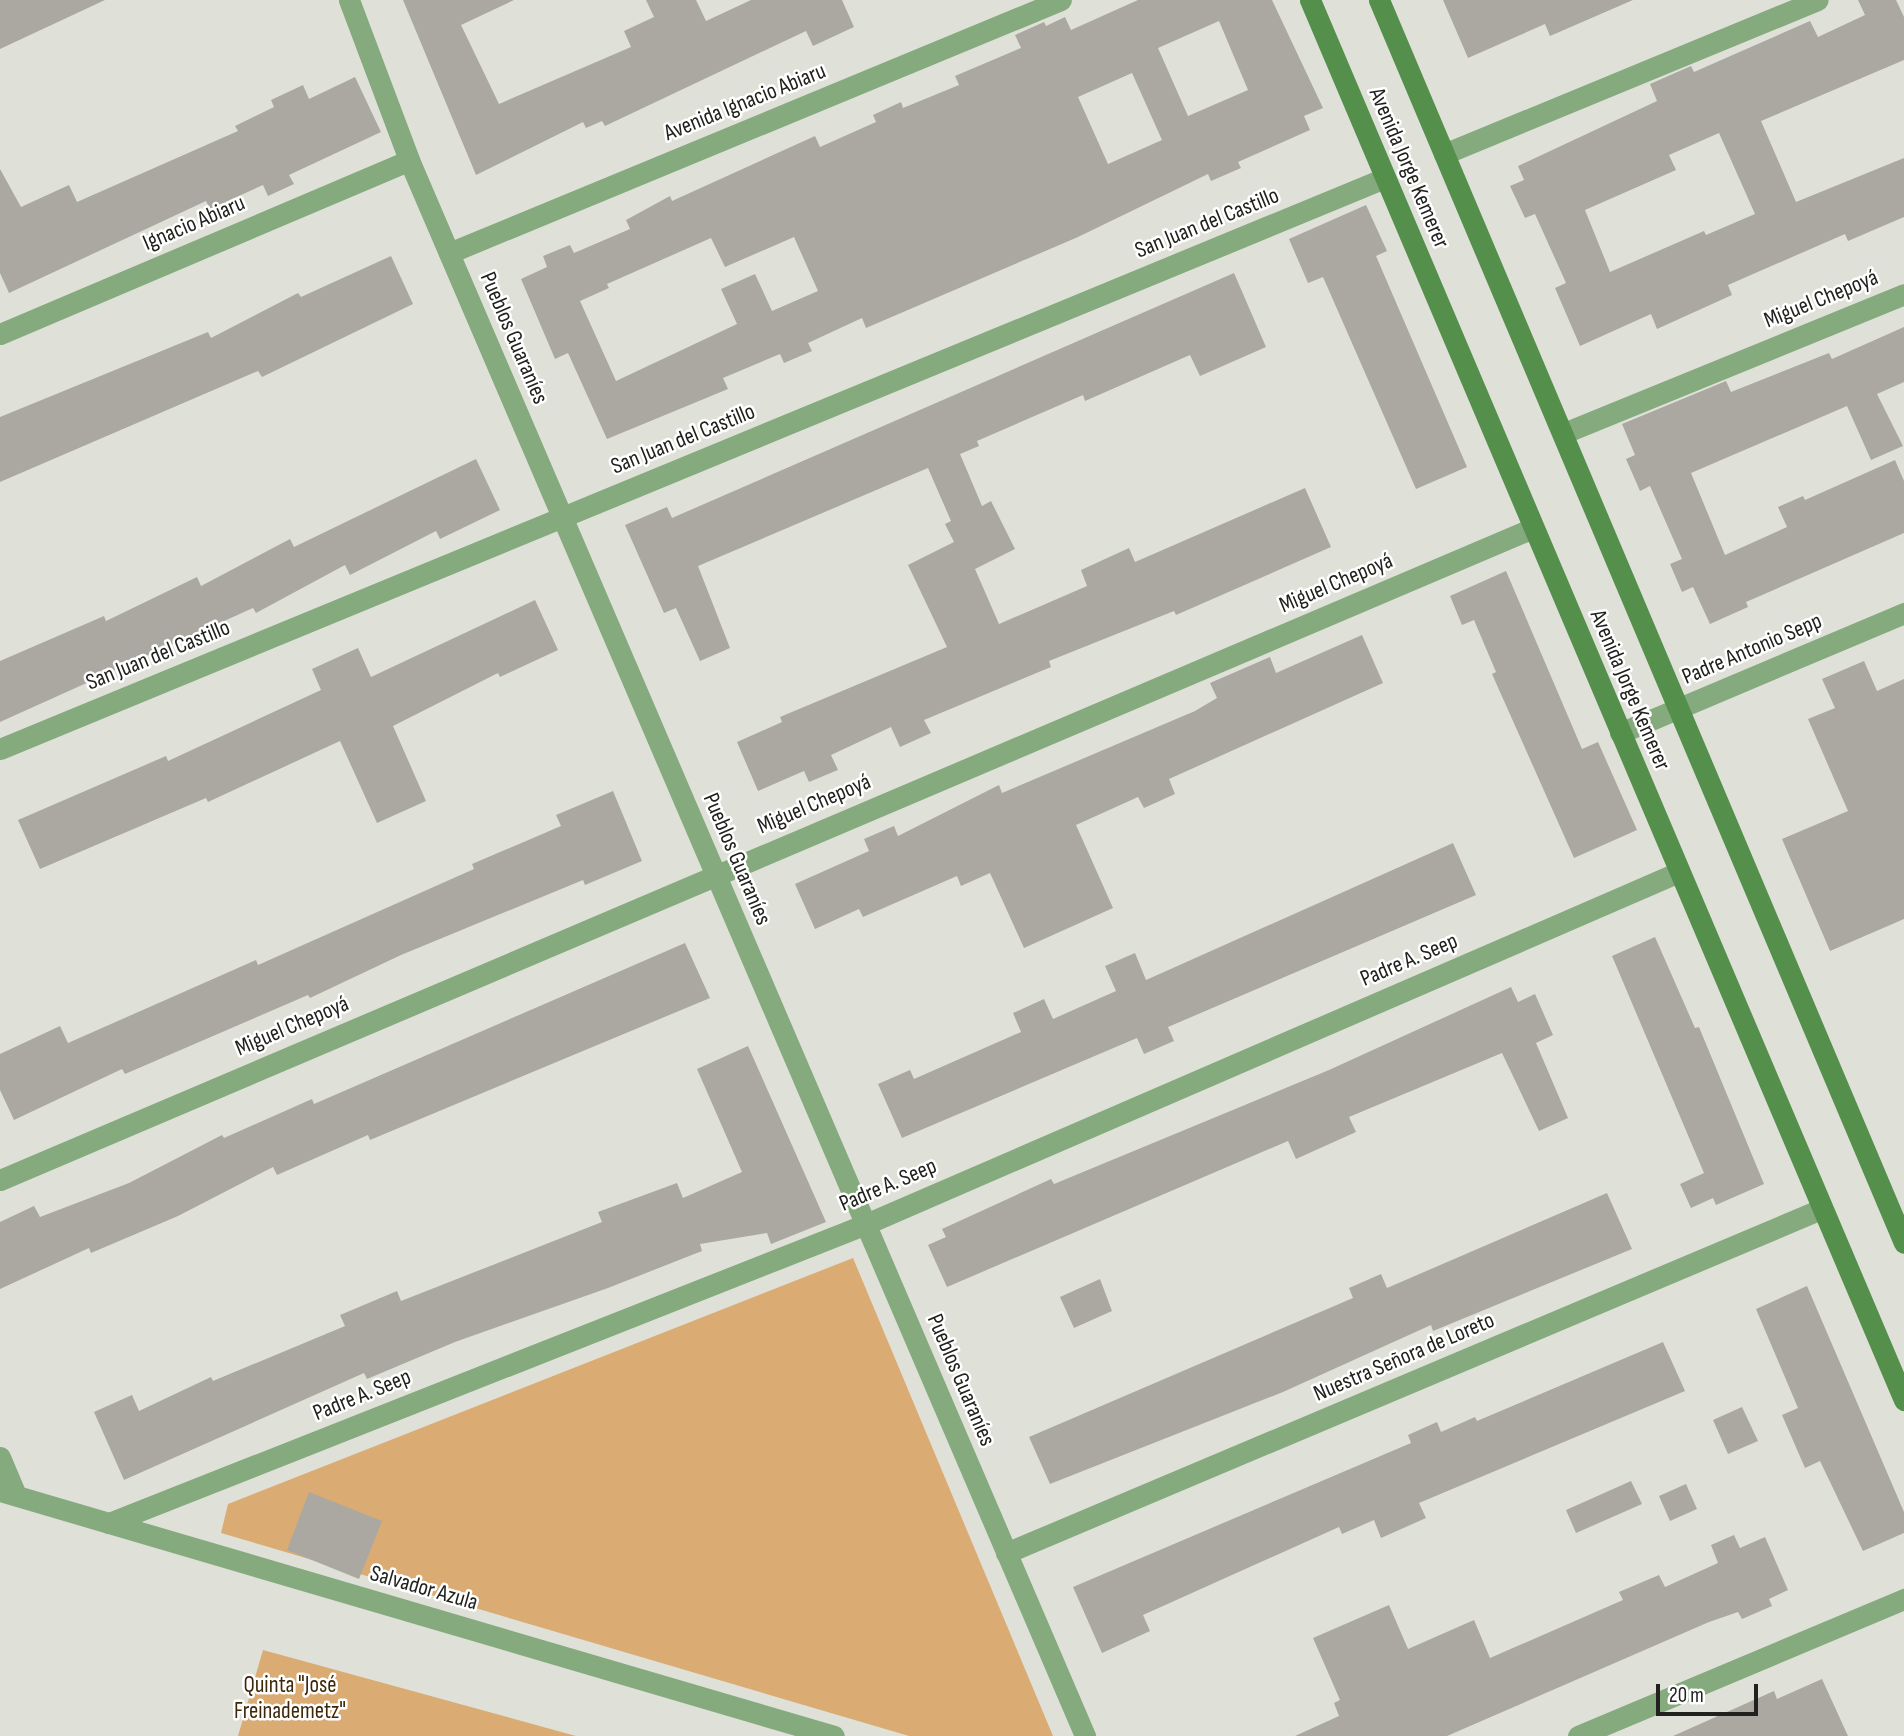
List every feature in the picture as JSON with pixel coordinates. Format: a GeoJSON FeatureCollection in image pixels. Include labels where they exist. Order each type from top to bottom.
{"type":"FeatureCollection","features":[{"type":"Feature","properties":{"kind":"main road","name":"Avenida Jorge Kemerer"},"geometry":{"type":"LineString","coordinates":[[1310,0],[1821,1209],[1904,1399]]}},
{"type":"Feature","properties":{"kind":"main road","name":"Avenida Jorge Kemerer"},"geometry":{"type":"LineString","coordinates":[[1379,0],[1904,1243]]}},
{"type":"Feature","properties":{"kind":"street","name":"Pueblos Guaraníes"},"geometry":{"type":"LineString","coordinates":[[349,0],[409,160],[1085,1736]]}},
{"type":"Feature","properties":{"kind":"street","name":"Avenida Ignacio Abiaru"},"geometry":{"type":"LineString","coordinates":[[449,253],[1060,0]]}},
{"type":"Feature","properties":{"kind":"street"},"geometry":{"type":"LineString","coordinates":[[1444,154],[1818,0]]}},
{"type":"Feature","properties":{"kind":"street","name":"Ignacio Abiaru"},"geometry":{"type":"LineString","coordinates":[[0,334],[409,160]]}},
{"type":"Feature","properties":{"kind":"street","name":"San Juan del Castillo"},"geometry":{"type":"LineString","coordinates":[[0,749],[1385,178]]}},
{"type":"Feature","properties":{"kind":"street","name":"Miguel Chepoyá"},"geometry":{"type":"LineString","coordinates":[[1564,433],[1904,294]]}},
{"type":"Feature","properties":{"kind":"street","name":"Miguel Chepoyá"},"geometry":{"type":"LineString","coordinates":[[0,1180],[1533,528]]}},
{"type":"Feature","properties":{"kind":"street","name":"Padre Antonio Sepp"},"geometry":{"type":"LineString","coordinates":[[1620,733],[1904,613]]}},
{"type":"Feature","properties":{"kind":"street","name":"Padre A. Seep"},"geometry":{"type":"LineString","coordinates":[[108,1523],[866,1224],[1679,872]]}},
{"type":"Feature","properties":{"kind":"street","name":"Nuestra Señora de Loreto"},"geometry":{"type":"LineString","coordinates":[[1006,1553],[1821,1209]]}},
{"type":"Feature","properties":{"kind":"street"},"geometry":{"type":"LineString","coordinates":[[0,1457],[8,1493]]}},
{"type":"Feature","properties":{"kind":"street","name":"Salvador Azula"},"geometry":{"type":"LineString","coordinates":[[8,1493],[834,1736]]}},
{"type":"Feature","properties":{"kind":"street"},"geometry":{"type":"LineString","coordinates":[[1578,1736],[1904,1599]]}},
{"type":"Feature","properties":{"kind":"green space"},"geometry":{"type":"Polygon","coordinates":[[[853,1258],[1053,1736],[909,1736],[221,1533],[228,1504],[853,1258]]]}},
{"type":"Feature","properties":{"kind":"green space","name":"Quinta \"José Freinademetz\""},"geometry":{"type":"Polygon","coordinates":[[[263,1650],[576,1736],[238,1736],[263,1650]]]}},
{"type":"Feature","properties":{"kind":"building"},"geometry":{"type":"Polygon","coordinates":[[[0,0],[105,0],[0,49],[0,0]]]}},
{"type":"Feature","properties":{"kind":"building"},"geometry":{"type":"Polygon","coordinates":[[[403,0],[514,0],[461,25],[499,104],[631,47],[624,31],[654,17],[646,0],[696,0],[706,21],[751,0],[842,0],[854,27],[813,46],[806,31],[605,126],[602,121],[586,128],[583,122],[476,175],[403,0]]]}},
{"type":"Feature","properties":{"kind":"building"},"geometry":{"type":"Polygon","coordinates":[[[1138,0],[1272,0],[1323,108],[1304,116],[1310,130],[1238,162],[1241,168],[1211,181],[1208,174],[1078,237],[866,328],[862,318],[808,343],[812,351],[784,363],[780,354],[723,378],[728,389],[607,439],[568,353],[555,359],[521,279],[547,267],[543,256],[570,245],[574,253],[630,229],[626,220],[670,196],[672,201],[815,136],[820,147],[876,122],[873,115],[901,102],[903,108],[959,85],[955,76],[1021,48],[1015,35],[1044,22],[1046,26],[1065,17],[1071,30],[1138,0]],[[1219,21],[1158,48],[1188,116],[1248,90],[1219,21]],[[1132,73],[1078,97],[1108,164],[1162,140],[1132,73]],[[794,237],[725,267],[711,238],[607,284],[609,288],[580,301],[616,381],[737,324],[721,289],[755,274],[772,311],[818,291],[794,237]]]}},
{"type":"Feature","properties":{"kind":"building"},"geometry":{"type":"Polygon","coordinates":[[[1443,0],[1633,0],[1550,36],[1545,24],[1468,58],[1443,0]]]}},
{"type":"Feature","properties":{"kind":"building"},"geometry":{"type":"Polygon","coordinates":[[[1858,0],[1896,0],[1904,17],[1904,60],[1761,121],[1796,202],[1904,158],[1904,217],[1848,241],[1845,234],[1728,285],[1732,295],[1657,329],[1651,314],[1580,346],[1555,288],[1566,283],[1535,214],[1525,218],[1510,186],[1524,180],[1518,166],[1657,101],[1650,84],[1691,66],[1694,72],[1810,21],[1818,37],[1865,15],[1858,0]],[[1719,133],[1669,155],[1676,170],[1585,210],[1610,272],[1704,231],[1706,235],[1755,214],[1719,133]]]}},
{"type":"Feature","properties":{"kind":"building"},"geometry":{"type":"Polygon","coordinates":[[[355,77],[381,132],[289,175],[294,184],[268,196],[263,185],[210,209],[206,201],[9,293],[0,273],[0,169],[21,207],[69,185],[77,202],[238,131],[235,126],[274,107],[271,100],[303,85],[309,99],[355,77]]]}},
{"type":"Feature","properties":{"kind":"building"},"geometry":{"type":"Polygon","coordinates":[[[1366,205],[1387,251],[1376,256],[1467,467],[1416,489],[1323,277],[1308,283],[1289,239],[1366,205]]]}},
{"type":"Feature","properties":{"kind":"building"},"geometry":{"type":"Polygon","coordinates":[[[391,256],[413,304],[262,377],[258,371],[0,482],[0,417],[208,332],[211,338],[298,293],[301,297],[391,256]]]}},
{"type":"Feature","properties":{"kind":"building"},"geometry":{"type":"Polygon","coordinates":[[[1234,273],[1266,347],[1200,376],[1190,355],[1085,401],[1083,395],[977,441],[979,446],[960,454],[982,506],[991,501],[1015,549],[975,569],[999,624],[1087,586],[1081,570],[1129,548],[1135,562],[1305,488],[1331,547],[1176,615],[1174,611],[1049,661],[1051,667],[924,720],[931,733],[900,747],[891,727],[831,755],[838,770],[809,782],[804,771],[758,791],[737,742],[782,722],[780,717],[947,647],[908,565],[954,542],[945,524],[951,521],[928,468],[698,566],[730,648],[700,661],[676,608],[664,613],[625,525],[667,507],[672,518],[1234,273]]]}},
{"type":"Feature","properties":{"kind":"building"},"geometry":{"type":"Polygon","coordinates":[[[1904,327],[1904,382],[1877,394],[1903,446],[1871,460],[1847,406],[1691,473],[1725,555],[1787,527],[1778,507],[1803,496],[1805,500],[1895,460],[1904,481],[1904,533],[1746,602],[1748,607],[1710,624],[1693,587],[1682,592],[1670,564],[1682,559],[1650,486],[1640,491],[1626,459],[1635,455],[1622,424],[1726,381],[1731,392],[1829,353],[1832,359],[1904,327]]]}},
{"type":"Feature","properties":{"kind":"building"},"geometry":{"type":"Polygon","coordinates":[[[476,459],[500,510],[440,539],[436,531],[350,575],[345,565],[256,613],[253,608],[0,722],[0,661],[104,616],[106,621],[197,577],[201,586],[290,539],[294,547],[476,459]]]}},
{"type":"Feature","properties":{"kind":"building"},"geometry":{"type":"Polygon","coordinates":[[[1506,571],[1582,749],[1598,742],[1637,830],[1574,858],[1492,674],[1496,672],[1474,620],[1462,625],[1450,596],[1506,571]]]}},
{"type":"Feature","properties":{"kind":"building"},"geometry":{"type":"Polygon","coordinates":[[[535,600],[558,650],[500,677],[498,673],[393,726],[426,801],[377,823],[340,741],[208,802],[206,798],[40,869],[18,820],[166,756],[168,761],[321,690],[312,669],[358,648],[371,677],[535,600]]]}},
{"type":"Feature","properties":{"kind":"building"},"geometry":{"type":"Polygon","coordinates":[[[1362,635],[1383,683],[1169,779],[1175,794],[1144,808],[1138,797],[1076,825],[1113,908],[1024,948],[990,873],[961,886],[957,876],[863,917],[859,909],[815,929],[795,884],[869,851],[864,839],[894,826],[898,836],[999,785],[1002,793],[1195,711],[1217,698],[1210,683],[1270,657],[1276,673],[1362,635]]]}},
{"type":"Feature","properties":{"kind":"building"},"geometry":{"type":"Polygon","coordinates":[[[1864,661],[1877,691],[1904,679],[1904,919],[1830,951],[1782,839],[1848,811],[1808,719],[1835,708],[1822,679],[1864,661]]]}},
{"type":"Feature","properties":{"kind":"building"},"geometry":{"type":"Polygon","coordinates":[[[613,791],[642,861],[585,885],[583,880],[401,955],[310,998],[308,995],[125,1074],[122,1069],[14,1120],[0,1090],[0,1054],[60,1026],[68,1043],[256,960],[258,965],[474,869],[472,864],[561,826],[556,815],[613,791]]]}},
{"type":"Feature","properties":{"kind":"building"},"geometry":{"type":"Polygon","coordinates":[[[1453,843],[1476,895],[1168,1027],[1174,1041],[1144,1054],[1137,1038],[902,1138],[878,1084],[910,1070],[914,1079],[1021,1032],[1013,1013],[1044,999],[1053,1019],[1116,991],[1105,966],[1135,953],[1146,980],[1453,843]]]}},
{"type":"Feature","properties":{"kind":"building"},"geometry":{"type":"Polygon","coordinates":[[[1655,937],[1695,1028],[1699,1027],[1764,1184],[1716,1205],[1713,1198],[1691,1208],[1680,1184],[1704,1173],[1612,956],[1655,937]]]}},
{"type":"Feature","properties":{"kind":"building"},"geometry":{"type":"Polygon","coordinates":[[[685,943],[710,998],[370,1140],[368,1135],[277,1175],[273,1167],[178,1216],[91,1253],[89,1248],[0,1289],[0,1222],[34,1206],[40,1217],[129,1183],[222,1135],[224,1138],[312,1099],[314,1104],[685,943]]]}},
{"type":"Feature","properties":{"kind":"building"},"geometry":{"type":"Polygon","coordinates":[[[1511,987],[1518,1002],[1535,994],[1553,1035],[1536,1043],[1568,1118],[1539,1131],[1502,1053],[1349,1117],[1356,1132],[1296,1159],[1288,1141],[947,1287],[928,1245],[946,1237],[942,1229],[1051,1179],[1054,1184],[1329,1070],[1511,987]]]}},
{"type":"Feature","properties":{"kind":"building"},"geometry":{"type":"Polygon","coordinates":[[[748,1046],[826,1222],[771,1244],[767,1233],[700,1244],[702,1251],[608,1288],[455,1342],[367,1379],[364,1373],[124,1480],[94,1412],[132,1395],[139,1411],[211,1377],[213,1381],[345,1326],[340,1315],[397,1291],[401,1301],[602,1222],[598,1212],[677,1183],[683,1198],[742,1172],[697,1069],[748,1046]]]}},
{"type":"Feature","properties":{"kind":"building"},"geometry":{"type":"Polygon","coordinates":[[[1607,1193],[1632,1249],[1433,1331],[1431,1325],[1283,1392],[1050,1484],[1029,1437],[1353,1298],[1349,1288],[1381,1274],[1387,1288],[1607,1193]]]}},
{"type":"Feature","properties":{"kind":"building"},"geometry":{"type":"Polygon","coordinates":[[[1100,1279],[1112,1311],[1074,1328],[1060,1297],[1100,1279]]]}},
{"type":"Feature","properties":{"kind":"building"},"geometry":{"type":"Polygon","coordinates":[[[1807,1286],[1904,1512],[1904,1533],[1863,1551],[1820,1461],[1805,1468],[1782,1415],[1798,1408],[1756,1309],[1807,1286]]]}},
{"type":"Feature","properties":{"kind":"building"},"geometry":{"type":"Polygon","coordinates":[[[1663,1342],[1685,1391],[1419,1503],[1426,1518],[1381,1538],[1374,1520],[1342,1534],[1339,1527],[1143,1615],[1150,1631],[1102,1653],[1073,1587],[1411,1443],[1408,1435],[1437,1422],[1441,1432],[1475,1417],[1477,1421],[1663,1342]]]}},
{"type":"Feature","properties":{"kind":"building"},"geometry":{"type":"Polygon","coordinates":[[[1742,1407],[1758,1441],[1728,1454],[1713,1420],[1742,1407]]]}},
{"type":"Feature","properties":{"kind":"building"},"geometry":{"type":"Polygon","coordinates":[[[1631,1481],[1642,1504],[1576,1533],[1566,1510],[1631,1481]]]}},
{"type":"Feature","properties":{"kind":"building"},"geometry":{"type":"Polygon","coordinates":[[[1686,1484],[1697,1509],[1670,1521],[1659,1496],[1686,1484]]]}},
{"type":"Feature","properties":{"kind":"building"},"geometry":{"type":"Polygon","coordinates":[[[309,1492],[382,1521],[359,1579],[287,1550],[309,1492]]]}},
{"type":"Feature","properties":{"kind":"building"},"geometry":{"type":"Polygon","coordinates":[[[1734,1535],[1740,1548],[1765,1537],[1788,1590],[1769,1599],[1772,1606],[1742,1619],[1738,1612],[1709,1622],[1447,1736],[1295,1736],[1339,1716],[1334,1703],[1340,1700],[1313,1638],[1389,1605],[1408,1649],[1474,1620],[1490,1658],[1623,1600],[1619,1592],[1659,1575],[1665,1587],[1718,1563],[1711,1545],[1734,1535]]]}},
{"type":"Feature","properties":{"kind":"building"},"geometry":{"type":"Polygon","coordinates":[[[1822,1679],[1848,1736],[1673,1736],[1774,1691],[1777,1699],[1822,1679]]]}}]}
